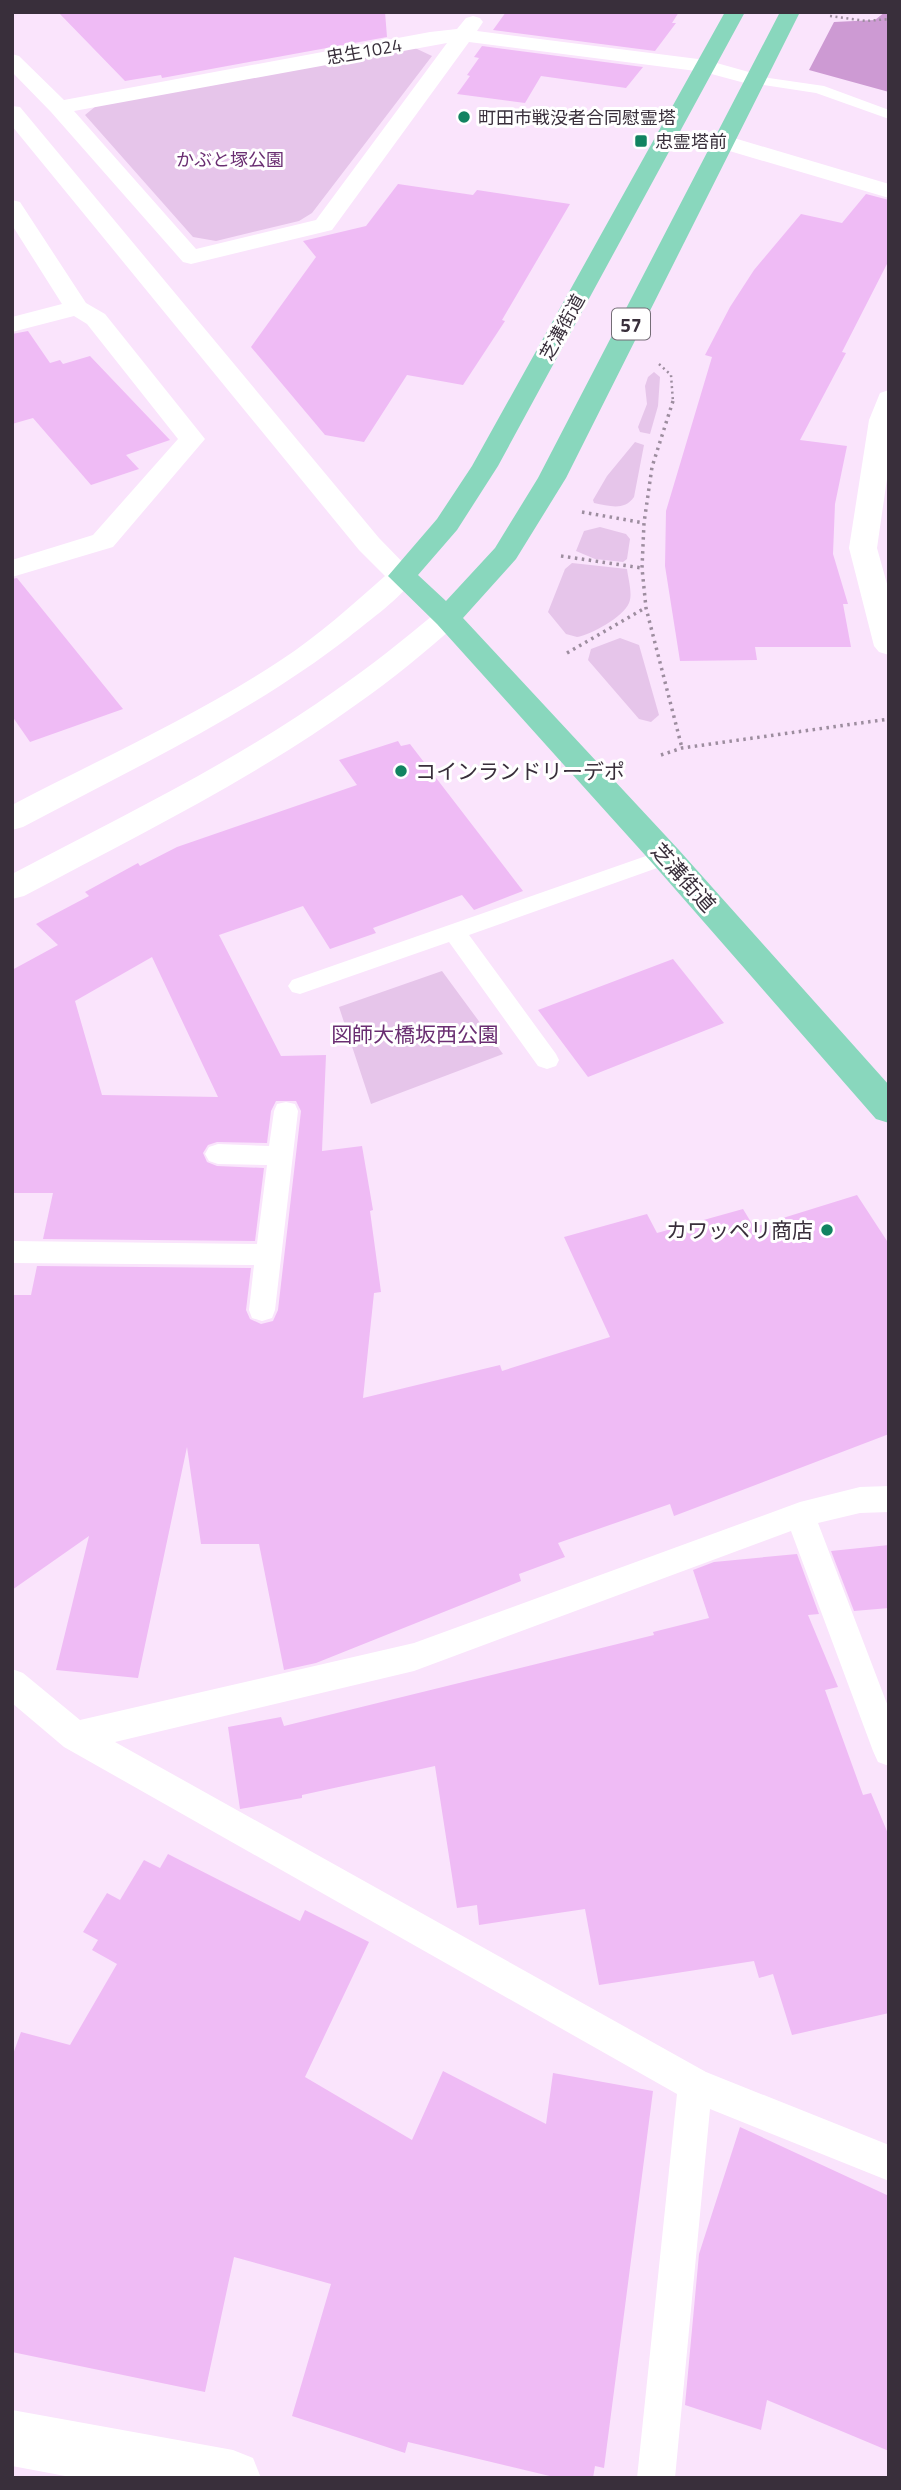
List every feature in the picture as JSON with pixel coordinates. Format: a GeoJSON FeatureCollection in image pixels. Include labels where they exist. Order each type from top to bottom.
{"type":"FeatureCollection","features":[{"type":"Feature","properties":{"kind":"main road","name":"芝溝街道"},"geometry":{"type":"LineString","coordinates":[[735,12],[485,466],[447,524],[401,576],[447,618],[666,857],[889,1109]]}},
{"type":"Feature","properties":{"kind":"main road","name":"57"},"geometry":{"type":"LineString","coordinates":[[447,618],[506,553],[552,478],[790,12]]}},
{"type":"Feature","properties":{"kind":"street"},"geometry":{"type":"LineString","coordinates":[[12,60],[59,107],[191,257],[324,225],[481,12]]}},
{"type":"Feature","properties":{"kind":"street","name":"忠生1024"},"geometry":{"type":"LineString","coordinates":[[59,107],[416,41],[464,35],[706,66],[756,80]]}},
{"type":"Feature","properties":{"kind":"street"},"geometry":{"type":"LineString","coordinates":[[12,112],[369,544],[401,576],[356,617],[294,665],[240,699],[12,819]]}},
{"type":"Feature","properties":{"kind":"street"},"geometry":{"type":"LineString","coordinates":[[724,142],[889,191]]}},
{"type":"Feature","properties":{"kind":"street"},"geometry":{"type":"LineString","coordinates":[[12,207],[77,308],[96,319],[192,439],[103,541],[12,569]]}},
{"type":"Feature","properties":{"kind":"street"},"geometry":{"type":"LineString","coordinates":[[12,325],[77,308]]}},
{"type":"Feature","properties":{"kind":"street"},"geometry":{"type":"LineString","coordinates":[[889,398],[882,420],[863,548],[889,646]]}},
{"type":"Feature","properties":{"kind":"street"},"geometry":{"type":"LineString","coordinates":[[12,888],[297,732],[356,694],[447,618]]}},
{"type":"Feature","properties":{"kind":"street"},"geometry":{"type":"LineString","coordinates":[[12,2438],[233,2478]]}},
{"type":"Feature","properties":{"kind":"lane"},"geometry":{"type":"LineString","coordinates":[[756,80],[819,89],[889,115]]}},
{"type":"Feature","properties":{"kind":"lane"},"geometry":{"type":"LineString","coordinates":[[300,986],[666,857]]}},
{"type":"Feature","properties":{"kind":"lane"},"geometry":{"type":"LineString","coordinates":[[454,932],[547,1060]]}},
{"type":"Feature","properties":{"kind":"lane"},"geometry":{"type":"LineString","coordinates":[[262,1310],[286,1111]]}},
{"type":"Feature","properties":{"kind":"lane"},"geometry":{"type":"LineString","coordinates":[[218,1154],[281,1156]]}},
{"type":"Feature","properties":{"kind":"lane"},"geometry":{"type":"LineString","coordinates":[[12,1252],[269,1255]]}},
{"type":"Feature","properties":{"kind":"lane"},"geometry":{"type":"LineString","coordinates":[[75,1736],[414,1657],[800,1515],[860,1500],[889,1499]]}},
{"type":"Feature","properties":{"kind":"lane"},"geometry":{"type":"LineString","coordinates":[[800,1515],[889,1751]]}},
{"type":"Feature","properties":{"kind":"lane"},"geometry":{"type":"LineString","coordinates":[[12,1683],[75,1736],[695,2085],[889,2162]]}},
{"type":"Feature","properties":{"kind":"lane"},"geometry":{"type":"LineString","coordinates":[[656,2478],[695,2085]]}},
{"type":"Feature","properties":{"kind":"path"},"geometry":{"type":"LineString","coordinates":[[822,15],[866,21],[889,19]]}},
{"type":"Feature","properties":{"kind":"path"},"geometry":{"type":"LineString","coordinates":[[654,359],[671,375],[673,405],[652,467],[644,523],[642,568],[646,608],[682,748]]}},
{"type":"Feature","properties":{"kind":"path"},"geometry":{"type":"LineString","coordinates":[[576,511],[644,523]]}},
{"type":"Feature","properties":{"kind":"path"},"geometry":{"type":"LineString","coordinates":[[561,555],[642,568]]}},
{"type":"Feature","properties":{"kind":"path"},"geometry":{"type":"LineString","coordinates":[[567,653],[646,608]]}},
{"type":"Feature","properties":{"kind":"path"},"geometry":{"type":"LineString","coordinates":[[661,755],[682,748],[889,719]]}},
{"type":"Feature","properties":{"kind":"green space","name":"かぶと塚公園"},"geometry":{"type":"Polygon","coordinates":[[[415,48],[432,56],[312,213],[299,221],[216,241],[193,237],[85,115],[96,106],[415,48]]]}},
{"type":"Feature","properties":{"kind":"green space"},"geometry":{"type":"Polygon","coordinates":[[[654,372],[660,377],[658,406],[650,434],[640,432],[638,427],[647,404],[645,386],[648,377],[654,372]]]}},
{"type":"Feature","properties":{"kind":"green space"},"geometry":{"type":"Polygon","coordinates":[[[635,442],[644,445],[634,497],[621,506],[594,503],[593,500],[607,476],[635,442]]]}},
{"type":"Feature","properties":{"kind":"green space"},"geometry":{"type":"Polygon","coordinates":[[[600,527],[626,534],[630,539],[627,559],[623,562],[595,559],[576,551],[584,531],[600,527]]]}},
{"type":"Feature","properties":{"kind":"green space"},"geometry":{"type":"Polygon","coordinates":[[[572,563],[627,569],[630,591],[629,603],[620,614],[598,629],[577,637],[566,634],[548,612],[565,569],[572,563]]]}},
{"type":"Feature","properties":{"kind":"green space"},"geometry":{"type":"Polygon","coordinates":[[[620,638],[639,645],[659,715],[651,722],[639,719],[588,660],[591,649],[620,638]]]}},
{"type":"Feature","properties":{"kind":"green space","name":"図師大橋坂西公園"},"geometry":{"type":"Polygon","coordinates":[[[442,971],[503,1054],[371,1104],[339,1007],[442,971]]]}},
{"type":"Feature","properties":{"kind":"shaded area"},"geometry":{"type":"Polygon","coordinates":[[[889,12],[889,92],[809,70],[834,22],[875,20],[889,12]]]}},
{"type":"Feature","properties":{"kind":"building"},"geometry":{"type":"Polygon","coordinates":[[[58,12],[385,12],[387,37],[162,78],[161,75],[125,81],[58,12]]]}},
{"type":"Feature","properties":{"kind":"building"},"geometry":{"type":"Polygon","coordinates":[[[506,12],[679,12],[672,23],[676,23],[655,51],[493,30],[506,12]]]}},
{"type":"Feature","properties":{"kind":"building"},"geometry":{"type":"Polygon","coordinates":[[[482,46],[643,67],[626,88],[541,76],[525,103],[457,94],[470,76],[467,75],[479,58],[474,57],[482,46]]]}},
{"type":"Feature","properties":{"kind":"building"},"geometry":{"type":"Polygon","coordinates":[[[398,184],[473,195],[477,190],[570,204],[502,320],[505,321],[463,385],[407,375],[364,442],[325,435],[251,347],[316,257],[303,241],[366,226],[398,184]]]}},
{"type":"Feature","properties":{"kind":"building"},"geometry":{"type":"Polygon","coordinates":[[[866,194],[889,200],[889,260],[842,352],[846,353],[800,440],[847,446],[835,504],[833,554],[848,604],[843,604],[851,647],[755,647],[757,660],[680,661],[665,566],[666,511],[712,357],[705,355],[730,307],[754,270],[801,214],[842,223],[866,194]]]}},
{"type":"Feature","properties":{"kind":"building"},"geometry":{"type":"Polygon","coordinates":[[[28,331],[50,363],[60,360],[63,364],[90,356],[170,440],[126,455],[139,469],[91,485],[33,418],[12,424],[12,334],[28,331]]]}},
{"type":"Feature","properties":{"kind":"building"},"geometry":{"type":"Polygon","coordinates":[[[17,578],[123,709],[30,742],[12,716],[12,579],[17,578]]]}},
{"type":"Feature","properties":{"kind":"building"},"geometry":{"type":"Polygon","coordinates":[[[398,741],[401,746],[410,744],[523,891],[474,910],[462,895],[373,928],[376,933],[330,949],[303,906],[219,935],[281,1056],[326,1055],[322,1151],[362,1146],[373,1210],[370,1211],[381,1292],[374,1293],[363,1398],[500,1365],[502,1371],[610,1337],[564,1237],[647,1214],[657,1233],[743,1209],[754,1227],[857,1195],[889,1244],[889,1434],[674,1516],[670,1504],[558,1543],[565,1557],[519,1574],[521,1581],[316,1663],[284,1670],[259,1544],[201,1544],[187,1447],[138,1678],[56,1670],[89,1536],[12,1590],[12,1295],[31,1295],[37,1266],[251,1268],[246,1310],[250,1319],[261,1324],[273,1321],[278,1310],[301,1111],[296,1101],[276,1101],[271,1111],[267,1143],[217,1142],[208,1145],[203,1153],[207,1162],[217,1166],[264,1168],[255,1241],[43,1239],[53,1193],[12,1193],[12,970],[58,945],[36,924],[89,896],[85,892],[138,863],[140,866],[177,847],[357,785],[339,760],[398,741]],[[152,957],[75,1001],[102,1095],[218,1097],[152,957]]]}},
{"type":"Feature","properties":{"kind":"building"},"geometry":{"type":"Polygon","coordinates":[[[673,959],[724,1023],[588,1077],[538,1010],[673,959]]]}},
{"type":"Feature","properties":{"kind":"building"},"geometry":{"type":"Polygon","coordinates":[[[889,1545],[889,1608],[854,1611],[831,1551],[889,1545]]]}},
{"type":"Feature","properties":{"kind":"building"},"geometry":{"type":"Polygon","coordinates":[[[797,1554],[819,1614],[808,1615],[838,1687],[825,1690],[863,1795],[871,1793],[889,1836],[889,2013],[792,2035],[773,1974],[759,1978],[754,1961],[599,1985],[585,1909],[479,1925],[477,1905],[457,1908],[435,1766],[302,1795],[302,1798],[240,1809],[228,1727],[281,1717],[284,1726],[654,1635],[653,1632],[709,1618],[693,1570],[714,1562],[797,1554]]]}},
{"type":"Feature","properties":{"kind":"building"},"geometry":{"type":"Polygon","coordinates":[[[168,1854],[300,1921],[305,1910],[369,1942],[305,2077],[412,2140],[443,2071],[546,2124],[553,2073],[653,2091],[604,2468],[595,2466],[593,2478],[558,2478],[408,2442],[405,2453],[292,2416],[331,2284],[234,2257],[205,2392],[12,2352],[12,2057],[21,2032],[70,2045],[117,1964],[92,1950],[98,1940],[83,1932],[107,1893],[120,1900],[144,1860],[160,1868],[168,1854]]]}},
{"type":"Feature","properties":{"kind":"building"},"geometry":{"type":"Polygon","coordinates":[[[740,2127],[889,2196],[889,2451],[767,2400],[761,2430],[685,2405],[699,2254],[740,2127]]]}},
{"type":"Feature","properties":{"kind":"place","name":"町田市戦没者合同慰霊塔"},"geometry":{"type":"Point","coordinates":[464,117]}},
{"type":"Feature","properties":{"kind":"place","name":"忠霊塔前"},"geometry":{"type":"Point","coordinates":[641,141]}},
{"type":"Feature","properties":{"kind":"place","name":"コインランドリーデポ"},"geometry":{"type":"Point","coordinates":[401,771]}},
{"type":"Feature","properties":{"kind":"place","name":"カワッペリ商店"},"geometry":{"type":"Point","coordinates":[827,1230]}}]}
